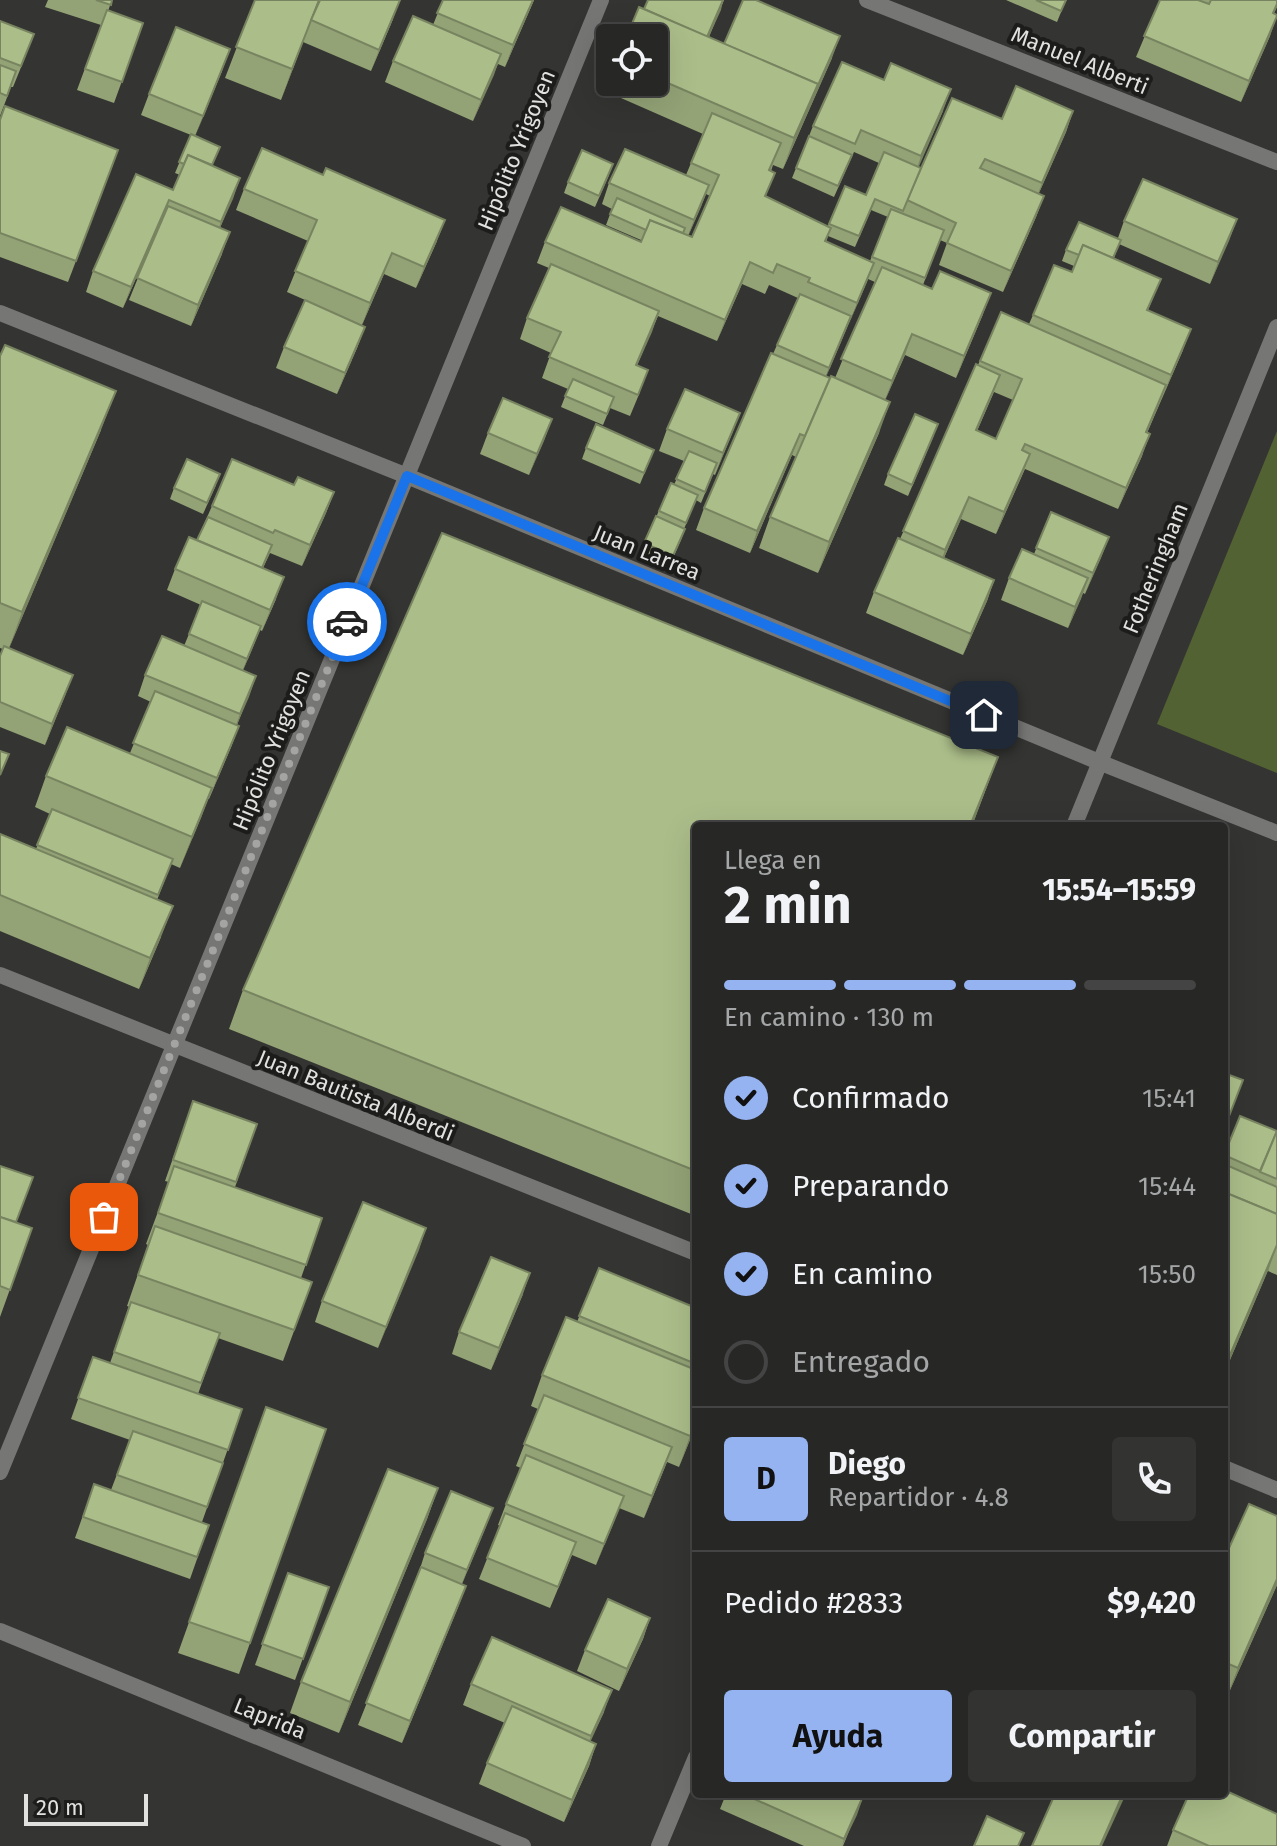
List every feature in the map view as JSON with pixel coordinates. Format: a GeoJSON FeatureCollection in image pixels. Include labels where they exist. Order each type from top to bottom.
{"type":"FeatureCollection","features":[{"type":"Feature","properties":{"kind":"street","name":"Hipólito Yrigoyen"},"geometry":{"type":"LineString","coordinates":[[0,1472],[601,0]]}},
{"type":"Feature","properties":{"kind":"street","name":"Manuel Alberti"},"geometry":{"type":"LineString","coordinates":[[867,0],[1277,162]]}},
{"type":"Feature","properties":{"kind":"street","name":"Juan Larrea"},"geometry":{"type":"LineString","coordinates":[[0,313],[407,476],[1277,833]]}},
{"type":"Feature","properties":{"kind":"street","name":"Fotheringham"},"geometry":{"type":"LineString","coordinates":[[1076,822],[1277,327]]}},
{"type":"Feature","properties":{"kind":"street","name":"Juan Bautista Alberdi"},"geometry":{"type":"LineString","coordinates":[[0,975],[692,1251]]}},
{"type":"Feature","properties":{"kind":"street"},"geometry":{"type":"LineString","coordinates":[[1228,1470],[1277,1490]]}},
{"type":"Feature","properties":{"kind":"street","name":"Laprida"},"geometry":{"type":"LineString","coordinates":[[0,1631],[523,1846]]}},
{"type":"Feature","properties":{"kind":"street"},"geometry":{"type":"LineString","coordinates":[[659,1846],[692,1767]]}},
{"type":"Feature","properties":{"kind":"green space"},"geometry":{"type":"Polygon","coordinates":[[[1277,431],[1277,773],[1157,724],[1277,431]]]}},
{"type":"Feature","properties":{"kind":"building"},"geometry":{"type":"Polygon","coordinates":[[[255,0],[319,0],[292,69],[236,47],[255,0]]]}},
{"type":"Feature","properties":{"kind":"building"},"geometry":{"type":"Polygon","coordinates":[[[320,0],[400,0],[379,50],[311,20],[320,0]]]}},
{"type":"Feature","properties":{"kind":"building"},"geometry":{"type":"Polygon","coordinates":[[[443,0],[533,0],[513,45],[437,13],[443,0]]]}},
{"type":"Feature","properties":{"kind":"building"},"geometry":{"type":"Polygon","coordinates":[[[648,0],[723,0],[707,37],[644,9],[648,0]]]}},
{"type":"Feature","properties":{"kind":"building"},"geometry":{"type":"Polygon","coordinates":[[[743,0],[756,0],[840,36],[814,94],[818,84],[724,44],[743,0]]]}},
{"type":"Feature","properties":{"kind":"building"},"geometry":{"type":"Polygon","coordinates":[[[1036,0],[1066,0],[1061,11],[1036,0]]]}},
{"type":"Feature","properties":{"kind":"building"},"geometry":{"type":"Polygon","coordinates":[[[1160,0],[1198,0],[1209,4],[1211,0],[1277,0],[1273,13],[1277,16],[1249,81],[1144,36],[1160,0]]]}},
{"type":"Feature","properties":{"kind":"building"},"geometry":{"type":"Polygon","coordinates":[[[639,7],[818,84],[794,138],[668,83],[668,24],[632,24],[639,7]]]}},
{"type":"Feature","properties":{"kind":"building"},"geometry":{"type":"Polygon","coordinates":[[[107,10],[143,23],[122,82],[85,69],[107,10]]]}},
{"type":"Feature","properties":{"kind":"building"},"geometry":{"type":"Polygon","coordinates":[[[413,16],[501,54],[481,100],[393,61],[413,16]]]}},
{"type":"Feature","properties":{"kind":"building"},"geometry":{"type":"Polygon","coordinates":[[[0,21],[34,34],[21,66],[0,58],[0,21]]]}},
{"type":"Feature","properties":{"kind":"building"},"geometry":{"type":"Polygon","coordinates":[[[176,27],[230,49],[203,116],[149,94],[176,27]]]}},
{"type":"Feature","properties":{"kind":"building"},"geometry":{"type":"Polygon","coordinates":[[[842,62],[884,80],[891,63],[951,89],[921,156],[861,130],[855,144],[813,126],[842,62]]]}},
{"type":"Feature","properties":{"kind":"building"},"geometry":{"type":"Polygon","coordinates":[[[0,65],[16,71],[7,96],[0,93],[0,65]]]}},
{"type":"Feature","properties":{"kind":"building"},"geometry":{"type":"Polygon","coordinates":[[[1016,86],[1073,111],[1042,183],[985,159],[980,168],[1044,196],[1011,271],[947,243],[956,223],[907,200],[952,98],[1002,119],[1016,86]]]}},
{"type":"Feature","properties":{"kind":"building"},"geometry":{"type":"Polygon","coordinates":[[[5,106],[118,150],[76,261],[0,233],[0,120],[5,106]]]}},
{"type":"Feature","properties":{"kind":"building"},"geometry":{"type":"Polygon","coordinates":[[[712,113],[781,143],[769,170],[775,173],[765,196],[831,228],[825,241],[874,263],[857,303],[808,282],[810,278],[777,264],[773,273],[750,262],[725,320],[545,242],[561,207],[641,242],[650,220],[692,237],[719,175],[691,163],[712,113]]]}},
{"type":"Feature","properties":{"kind":"building"},"geometry":{"type":"Polygon","coordinates":[[[191,134],[220,147],[212,165],[188,155],[184,164],[179,162],[191,134]]]}},
{"type":"Feature","properties":{"kind":"building"},"geometry":{"type":"Polygon","coordinates":[[[809,136],[852,155],[838,186],[796,168],[809,136]]]}},
{"type":"Feature","properties":{"kind":"building"},"geometry":{"type":"Polygon","coordinates":[[[262,148],[323,175],[326,168],[445,220],[424,267],[392,253],[370,303],[295,271],[317,220],[244,189],[262,148]]]}},
{"type":"Feature","properties":{"kind":"building"},"geometry":{"type":"Polygon","coordinates":[[[625,149],[709,185],[694,220],[609,183],[625,149]]]}},
{"type":"Feature","properties":{"kind":"building"},"geometry":{"type":"Polygon","coordinates":[[[582,150],[613,164],[599,196],[568,182],[582,150]]]}},
{"type":"Feature","properties":{"kind":"building"},"geometry":{"type":"Polygon","coordinates":[[[884,152],[921,168],[903,211],[875,199],[859,236],[829,224],[845,186],[866,195],[884,152]]]}},
{"type":"Feature","properties":{"kind":"building"},"geometry":{"type":"Polygon","coordinates":[[[188,155],[240,178],[221,222],[169,200],[131,287],[93,271],[136,174],[173,190],[188,155]]]}},
{"type":"Feature","properties":{"kind":"building"},"geometry":{"type":"Polygon","coordinates":[[[1143,179],[1237,219],[1218,262],[1124,221],[1143,179]]]}},
{"type":"Feature","properties":{"kind":"building"},"geometry":{"type":"Polygon","coordinates":[[[617,198],[685,228],[683,233],[650,220],[646,230],[610,214],[617,198]]]}},
{"type":"Feature","properties":{"kind":"building"},"geometry":{"type":"Polygon","coordinates":[[[168,206],[230,232],[198,305],[137,278],[168,206]]]}},
{"type":"Feature","properties":{"kind":"building"},"geometry":{"type":"Polygon","coordinates":[[[891,209],[944,230],[925,278],[872,257],[891,209]]]}},
{"type":"Feature","properties":{"kind":"building"},"geometry":{"type":"Polygon","coordinates":[[[1079,222],[1121,240],[1113,258],[1083,245],[1079,255],[1066,250],[1079,222]]]}},
{"type":"Feature","properties":{"kind":"building"},"geometry":{"type":"Polygon","coordinates":[[[1083,245],[1161,279],[1147,310],[1191,329],[1171,375],[1033,315],[1054,265],[1072,272],[1083,245]]]}},
{"type":"Feature","properties":{"kind":"building"},"geometry":{"type":"Polygon","coordinates":[[[551,264],[659,311],[636,365],[648,370],[638,395],[549,357],[561,332],[527,318],[551,264]]]}},
{"type":"Feature","properties":{"kind":"building"},"geometry":{"type":"Polygon","coordinates":[[[882,267],[932,289],[940,271],[991,293],[964,356],[912,334],[892,381],[841,359],[882,267]]]}},
{"type":"Feature","properties":{"kind":"building"},"geometry":{"type":"Polygon","coordinates":[[[800,294],[851,316],[829,368],[777,345],[800,294]]]}},
{"type":"Feature","properties":{"kind":"building"},"geometry":{"type":"Polygon","coordinates":[[[305,300],[365,327],[345,373],[284,347],[305,300]]]}},
{"type":"Feature","properties":{"kind":"building"},"geometry":{"type":"Polygon","coordinates":[[[1001,312],[1166,385],[1146,432],[1150,434],[1126,488],[1025,444],[1022,450],[1030,454],[1004,512],[969,497],[945,550],[903,531],[976,364],[1000,375],[976,430],[996,439],[1022,379],[980,361],[1001,312]]]}},
{"type":"Feature","properties":{"kind":"building"},"geometry":{"type":"Polygon","coordinates":[[[5,345],[116,391],[22,612],[0,603],[0,356],[5,345]]]}},
{"type":"Feature","properties":{"kind":"building"},"geometry":{"type":"Polygon","coordinates":[[[771,353],[830,378],[805,436],[800,434],[757,531],[704,508],[771,353]]]}},
{"type":"Feature","properties":{"kind":"building"},"geometry":{"type":"Polygon","coordinates":[[[831,376],[890,402],[829,542],[770,517],[831,376]]]}},
{"type":"Feature","properties":{"kind":"building"},"geometry":{"type":"Polygon","coordinates":[[[573,379],[614,397],[607,414],[565,396],[573,379]]]}},
{"type":"Feature","properties":{"kind":"building"},"geometry":{"type":"Polygon","coordinates":[[[685,389],[740,413],[723,453],[667,429],[685,389]]]}},
{"type":"Feature","properties":{"kind":"building"},"geometry":{"type":"Polygon","coordinates":[[[503,398],[552,419],[537,454],[488,433],[503,398]]]}},
{"type":"Feature","properties":{"kind":"building"},"geometry":{"type":"Polygon","coordinates":[[[915,414],[938,424],[912,485],[888,474],[915,414]]]}},
{"type":"Feature","properties":{"kind":"building"},"geometry":{"type":"Polygon","coordinates":[[[596,424],[654,450],[644,473],[586,448],[596,424]]]}},
{"type":"Feature","properties":{"kind":"building"},"geometry":{"type":"Polygon","coordinates":[[[689,451],[717,463],[705,492],[676,479],[689,451]]]}},
{"type":"Feature","properties":{"kind":"building"},"geometry":{"type":"Polygon","coordinates":[[[187,459],[220,474],[207,503],[174,488],[187,459]]]}},
{"type":"Feature","properties":{"kind":"building"},"geometry":{"type":"Polygon","coordinates":[[[232,459],[294,485],[298,477],[334,492],[310,545],[275,530],[273,533],[212,506],[232,459]]]}},
{"type":"Feature","properties":{"kind":"building"},"geometry":{"type":"Polygon","coordinates":[[[671,483],[698,495],[686,523],[659,511],[671,483]]]}},
{"type":"Feature","properties":{"kind":"building"},"geometry":{"type":"Polygon","coordinates":[[[1051,512],[1109,537],[1093,573],[1036,548],[1051,512]]]}},
{"type":"Feature","properties":{"kind":"building"},"geometry":{"type":"Polygon","coordinates":[[[656,516],[685,529],[673,556],[644,543],[656,516]]]}},
{"type":"Feature","properties":{"kind":"building"},"geometry":{"type":"Polygon","coordinates":[[[208,517],[272,545],[262,568],[197,540],[208,517]]]}},
{"type":"Feature","properties":{"kind":"building"},"geometry":{"type":"Polygon","coordinates":[[[442,533],[998,757],[972,822],[692,822],[692,1169],[243,990],[442,533]]]}},
{"type":"Feature","properties":{"kind":"building"},"geometry":{"type":"Polygon","coordinates":[[[189,537],[284,577],[270,610],[175,569],[189,537]]]}},
{"type":"Feature","properties":{"kind":"building"},"geometry":{"type":"Polygon","coordinates":[[[898,538],[994,580],[971,634],[874,592],[898,538]]]}},
{"type":"Feature","properties":{"kind":"building"},"geometry":{"type":"Polygon","coordinates":[[[1022,549],[1088,578],[1075,607],[1009,578],[1022,549]]]}},
{"type":"Feature","properties":{"kind":"building"},"geometry":{"type":"Polygon","coordinates":[[[202,601],[261,626],[247,659],[189,634],[202,601]]]}},
{"type":"Feature","properties":{"kind":"building"},"geometry":{"type":"Polygon","coordinates":[[[162,636],[256,676],[240,714],[145,675],[162,636]]]}},
{"type":"Feature","properties":{"kind":"building"},"geometry":{"type":"Polygon","coordinates":[[[4,646],[73,675],[52,724],[0,702],[0,656],[4,646]]]}},
{"type":"Feature","properties":{"kind":"building"},"geometry":{"type":"Polygon","coordinates":[[[155,691],[239,726],[217,778],[133,743],[155,691]]]}},
{"type":"Feature","properties":{"kind":"building"},"geometry":{"type":"Polygon","coordinates":[[[67,727],[212,788],[192,837],[46,776],[67,727]]]}},
{"type":"Feature","properties":{"kind":"building"},"geometry":{"type":"Polygon","coordinates":[[[0,751],[9,754],[0,775],[0,751]]]}},
{"type":"Feature","properties":{"kind":"building"},"geometry":{"type":"Polygon","coordinates":[[[52,809],[173,859],[158,895],[37,845],[52,809]]]}},
{"type":"Feature","properties":{"kind":"building"},"geometry":{"type":"Polygon","coordinates":[[[0,834],[173,906],[150,958],[0,895],[0,834]]]}},
{"type":"Feature","properties":{"kind":"building"},"geometry":{"type":"Polygon","coordinates":[[[1228,1074],[1243,1080],[1228,1119],[1228,1074]]]}},
{"type":"Feature","properties":{"kind":"building"},"geometry":{"type":"Polygon","coordinates":[[[193,1101],[257,1124],[236,1182],[173,1160],[193,1101]]]}},
{"type":"Feature","properties":{"kind":"building"},"geometry":{"type":"Polygon","coordinates":[[[1240,1116],[1277,1131],[1260,1171],[1228,1157],[1228,1145],[1240,1116]]]}},
{"type":"Feature","properties":{"kind":"building"},"geometry":{"type":"Polygon","coordinates":[[[1277,1131],[1277,1179],[1260,1172],[1277,1131]]]}},
{"type":"Feature","properties":{"kind":"building"},"geometry":{"type":"Polygon","coordinates":[[[0,1166],[33,1177],[16,1222],[0,1217],[0,1166]]]}},
{"type":"Feature","properties":{"kind":"building"},"geometry":{"type":"Polygon","coordinates":[[[174,1166],[322,1218],[306,1265],[158,1213],[174,1166]]]}},
{"type":"Feature","properties":{"kind":"building"},"geometry":{"type":"Polygon","coordinates":[[[1228,1166],[1277,1187],[1277,1214],[1228,1194],[1228,1166]]]}},
{"type":"Feature","properties":{"kind":"building"},"geometry":{"type":"Polygon","coordinates":[[[1228,1194],[1277,1214],[1277,1245],[1228,1360],[1228,1194]]]}},
{"type":"Feature","properties":{"kind":"building"},"geometry":{"type":"Polygon","coordinates":[[[363,1202],[426,1228],[386,1327],[322,1301],[363,1202]]]}},
{"type":"Feature","properties":{"kind":"building"},"geometry":{"type":"Polygon","coordinates":[[[0,1217],[32,1228],[10,1290],[0,1286],[0,1217]]]}},
{"type":"Feature","properties":{"kind":"building"},"geometry":{"type":"Polygon","coordinates":[[[155,1226],[312,1282],[294,1330],[138,1275],[155,1226]]]}},
{"type":"Feature","properties":{"kind":"building"},"geometry":{"type":"Polygon","coordinates":[[[491,1257],[530,1273],[499,1348],[459,1332],[491,1257]]]}},
{"type":"Feature","properties":{"kind":"building"},"geometry":{"type":"Polygon","coordinates":[[[599,1268],[692,1306],[692,1362],[579,1316],[599,1268]]]}},
{"type":"Feature","properties":{"kind":"building"},"geometry":{"type":"Polygon","coordinates":[[[131,1302],[220,1333],[201,1383],[114,1352],[131,1302]]]}},
{"type":"Feature","properties":{"kind":"building"},"geometry":{"type":"Polygon","coordinates":[[[566,1317],[692,1368],[692,1431],[690,1436],[542,1375],[566,1317]]]}},
{"type":"Feature","properties":{"kind":"building"},"geometry":{"type":"Polygon","coordinates":[[[93,1357],[242,1409],[228,1450],[78,1398],[93,1357]]]}},
{"type":"Feature","properties":{"kind":"building"},"geometry":{"type":"Polygon","coordinates":[[[544,1395],[672,1447],[652,1496],[524,1444],[544,1395]]]}},
{"type":"Feature","properties":{"kind":"building"},"geometry":{"type":"Polygon","coordinates":[[[266,1407],[326,1429],[250,1643],[189,1622],[266,1407]]]}},
{"type":"Feature","properties":{"kind":"building"},"geometry":{"type":"Polygon","coordinates":[[[133,1431],[223,1463],[207,1507],[117,1475],[133,1431]]]}},
{"type":"Feature","properties":{"kind":"building"},"geometry":{"type":"Polygon","coordinates":[[[526,1455],[624,1496],[604,1544],[506,1504],[526,1455]]]}},
{"type":"Feature","properties":{"kind":"building"},"geometry":{"type":"Polygon","coordinates":[[[388,1469],[438,1488],[350,1702],[301,1682],[388,1469]]]}},
{"type":"Feature","properties":{"kind":"building"},"geometry":{"type":"Polygon","coordinates":[[[94,1484],[209,1525],[197,1557],[83,1517],[94,1484]]]}},
{"type":"Feature","properties":{"kind":"building"},"geometry":{"type":"Polygon","coordinates":[[[451,1491],[493,1508],[467,1570],[425,1553],[451,1491]]]}},
{"type":"Feature","properties":{"kind":"building"},"geometry":{"type":"Polygon","coordinates":[[[1249,1504],[1277,1516],[1277,1579],[1238,1668],[1228,1664],[1228,1550],[1249,1504]]]}},
{"type":"Feature","properties":{"kind":"building"},"geometry":{"type":"Polygon","coordinates":[[[505,1513],[576,1542],[558,1587],[487,1558],[505,1513]]]}},
{"type":"Feature","properties":{"kind":"building"},"geometry":{"type":"Polygon","coordinates":[[[421,1567],[466,1586],[410,1721],[366,1703],[421,1567]]]}},
{"type":"Feature","properties":{"kind":"building"},"geometry":{"type":"Polygon","coordinates":[[[288,1573],[329,1587],[303,1659],[262,1644],[288,1573]]]}},
{"type":"Feature","properties":{"kind":"building"},"geometry":{"type":"Polygon","coordinates":[[[608,1599],[650,1618],[627,1669],[585,1650],[608,1599]]]}},
{"type":"Feature","properties":{"kind":"building"},"geometry":{"type":"Polygon","coordinates":[[[492,1637],[612,1690],[591,1736],[471,1684],[492,1637]]]}},
{"type":"Feature","properties":{"kind":"building"},"geometry":{"type":"Polygon","coordinates":[[[512,1706],[596,1744],[572,1800],[487,1763],[512,1706]]]}},
{"type":"Feature","properties":{"kind":"building"},"geometry":{"type":"Polygon","coordinates":[[[1228,1792],[1277,1814],[1277,1846],[1209,1846],[1173,1830],[1187,1798],[1228,1798],[1228,1792]]]}},
{"type":"Feature","properties":{"kind":"building"},"geometry":{"type":"Polygon","coordinates":[[[752,1798],[862,1798],[844,1839],[752,1798]]]}},
{"type":"Feature","properties":{"kind":"building"},"geometry":{"type":"Polygon","coordinates":[[[1053,1798],[1121,1798],[1100,1846],[1032,1846],[1053,1798]]]}},
{"type":"Feature","properties":{"kind":"building"},"geometry":{"type":"Polygon","coordinates":[[[987,1816],[1024,1833],[1018,1846],[974,1846],[987,1816]]]}},
{"type":"Feature","properties":{"kind":"way so far"},"geometry":{"type":"LineString","coordinates":[[104,1217],[347,622]]}},
{"type":"Feature","properties":{"kind":"route"},"geometry":{"type":"LineString","coordinates":[[347,622],[407,476],[984,715]]}}]}
